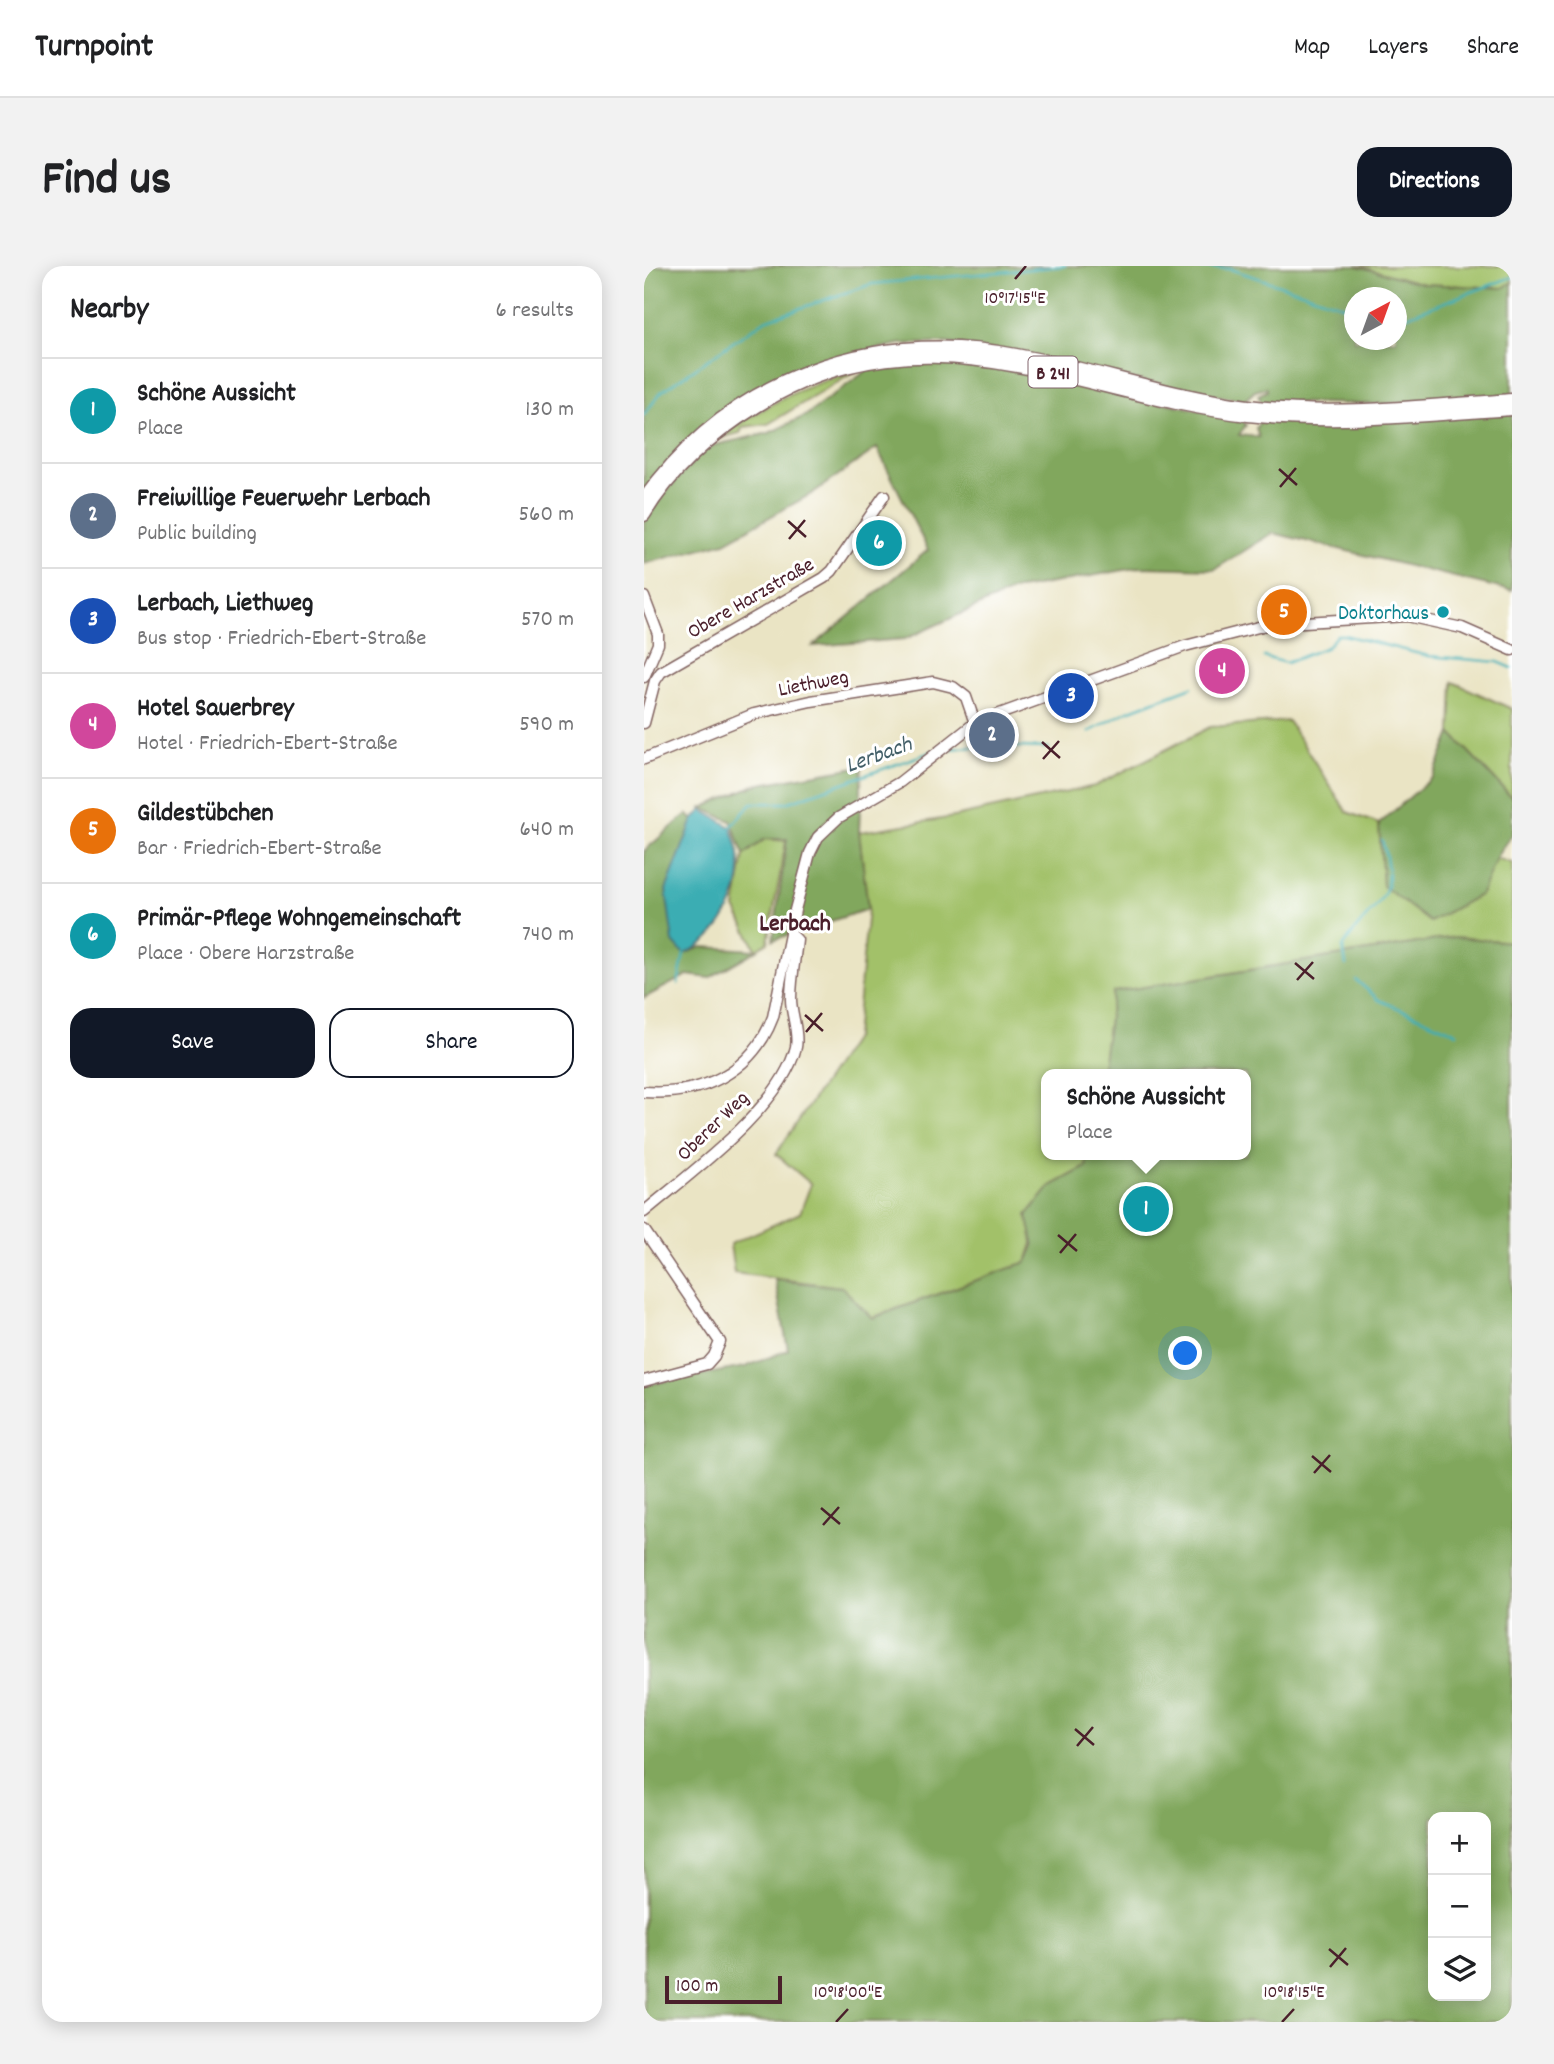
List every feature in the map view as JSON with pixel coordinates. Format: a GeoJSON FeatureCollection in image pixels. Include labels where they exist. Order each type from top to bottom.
{"type":"FeatureCollection","features":[{"type":"Feature","properties":{"kind":"main road","name":"B 241"},"geometry":{"type":"LineString","coordinates":[[644,499],[673,463],[703,434],[765,391],[827,364],[900,348],[947,347],[1017,355],[1160,390],[1252,406],[1376,409],[1512,400]]}},
{"type":"Feature","properties":{"kind":"main road","name":"B 241"},"geometry":{"type":"LineString","coordinates":[[644,515],[672,477],[698,450],[750,410],[814,378],[881,360],[946,356],[995,360],[1190,406],[1283,418],[1377,418],[1512,409]]}},
{"type":"Feature","properties":{"kind":"street","name":"Obere Harzstraße"},"geometry":{"type":"LineString","coordinates":[[647,683],[674,663],[832,571],[884,496]]}},
{"type":"Feature","properties":{"kind":"street","name":"Obere Harzstraße"},"geometry":{"type":"LineString","coordinates":[[644,597],[658,634],[647,683],[644,723]]}},
{"type":"Feature","properties":{"kind":"street"},"geometry":{"type":"LineString","coordinates":[[644,1092],[684,1092],[705,1087],[736,1070],[747,1059],[767,1032],[773,1017],[810,853],[825,828],[900,782],[975,723],[1185,646],[1270,624],[1407,616],[1462,628],[1512,650]]}},
{"type":"Feature","properties":{"kind":"street","name":"Liethweg"},"geometry":{"type":"LineString","coordinates":[[644,759],[754,714],[811,701],[933,682],[953,687],[966,697],[975,723]]}},
{"type":"Feature","properties":{"kind":"street","name":"Oberer Weg"},"geometry":{"type":"LineString","coordinates":[[644,1213],[744,1125],[763,1104],[791,1059],[796,1044],[791,995],[797,940],[790,933]]}},
{"type":"Feature","properties":{"kind":"street"},"geometry":{"type":"LineString","coordinates":[[644,1230],[720,1342],[715,1356],[707,1363],[644,1381]]}},
{"type":"Feature","properties":{"kind":"green space"},"geometry":{"type":"Polygon","coordinates":[[[644,266],[1357,266],[1424,284],[1503,288],[1512,282],[1512,395],[1376,404],[1261,402],[1258,395],[1267,391],[1267,388],[1255,391],[1244,401],[947,343],[900,344],[824,360],[644,491],[644,266]]]}},
{"type":"Feature","properties":{"kind":"green space"},"geometry":{"type":"Polygon","coordinates":[[[1357,266],[1512,266],[1512,282],[1503,288],[1424,284],[1357,266]]]}},
{"type":"Feature","properties":{"kind":"green space"},"geometry":{"type":"Polygon","coordinates":[[[967,361],[1241,419],[1246,425],[1239,435],[1259,437],[1256,428],[1260,421],[1512,413],[1512,591],[1273,533],[1215,569],[1141,567],[1014,590],[905,639],[813,646],[928,550],[877,448],[813,493],[725,542],[644,564],[644,523],[664,494],[701,453],[715,445],[769,433],[805,416],[874,365],[967,361]]]}},
{"type":"Feature","properties":{"kind":"green space"},"geometry":{"type":"Polygon","coordinates":[[[855,372],[768,424],[743,427],[740,433],[721,438],[784,398],[818,383],[855,372]]]}},
{"type":"Feature","properties":{"kind":"green space"},"geometry":{"type":"Polygon","coordinates":[[[1453,682],[1512,709],[1512,798],[1451,733],[1453,682]]]}},
{"type":"Feature","properties":{"kind":"green space"},"geometry":{"type":"Polygon","coordinates":[[[1288,721],[1347,812],[1379,824],[1383,886],[1495,858],[1512,863],[1512,942],[1455,937],[1113,992],[1102,1069],[1041,1069],[1041,1160],[1087,1160],[1086,1167],[1051,1186],[1027,1262],[871,1318],[842,1287],[734,1273],[730,1244],[800,1213],[811,1184],[776,1154],[855,1037],[868,909],[859,832],[954,817],[1095,786],[1210,727],[1288,721]]]}},
{"type":"Feature","properties":{"kind":"green space"},"geometry":{"type":"Polygon","coordinates":[[[1451,733],[1512,798],[1512,834],[1497,856],[1481,894],[1430,922],[1383,886],[1379,824],[1433,777],[1451,733]]]}},
{"type":"Feature","properties":{"kind":"green space"},"geometry":{"type":"Polygon","coordinates":[[[862,766],[859,832],[868,909],[773,940],[787,839],[765,839],[744,855],[731,821],[702,808],[755,785],[862,766]]]}},
{"type":"Feature","properties":{"kind":"green space"},"geometry":{"type":"Polygon","coordinates":[[[687,814],[693,820],[666,890],[684,954],[702,947],[757,950],[709,978],[687,975],[644,998],[644,851],[687,814]]]}},
{"type":"Feature","properties":{"kind":"green space"},"geometry":{"type":"Polygon","coordinates":[[[765,839],[786,841],[768,942],[756,949],[735,908],[744,855],[765,839]]]}},
{"type":"Feature","properties":{"kind":"green space"},"geometry":{"type":"Polygon","coordinates":[[[1455,937],[1512,942],[1512,2022],[644,2022],[644,1385],[745,1367],[788,1350],[775,1280],[842,1287],[872,1318],[1027,1262],[1034,1246],[1027,1215],[1051,1186],[1086,1167],[1087,1160],[1251,1160],[1251,1069],[1102,1069],[1113,992],[1455,937]]]}},
{"type":"Feature","properties":{"kind":"water"},"geometry":{"type":"Polygon","coordinates":[[[702,810],[731,827],[737,844],[740,869],[734,899],[719,926],[709,938],[684,954],[673,942],[666,890],[693,820],[702,810]]]}},
{"type":"Feature","properties":{"kind":"waterway"},"geometry":{"type":"LineString","coordinates":[[644,415],[661,392],[765,320],[872,284],[1065,266]]}},
{"type":"Feature","properties":{"kind":"waterway"},"geometry":{"type":"LineString","coordinates":[[1150,266],[1230,269],[1344,306]]}},
{"type":"Feature","properties":{"kind":"waterway"},"geometry":{"type":"LineString","coordinates":[[1407,316],[1512,277]]}},
{"type":"Feature","properties":{"kind":"waterway","name":"Lerbach"},"geometry":{"type":"LineString","coordinates":[[1264,657],[1286,663],[1327,647],[1337,635],[1344,635],[1428,656],[1498,662],[1512,668]]}},
{"type":"Feature","properties":{"kind":"waterway","name":"Lerbach"},"geometry":{"type":"LineString","coordinates":[[1089,732],[1128,711],[1192,687]]}},
{"type":"Feature","properties":{"kind":"waterway","name":"Lerbach"},"geometry":{"type":"LineString","coordinates":[[947,749],[986,746],[1049,748]]}},
{"type":"Feature","properties":{"kind":"waterway","name":"Lerbach"},"geometry":{"type":"LineString","coordinates":[[730,828],[752,803],[786,803],[934,751]]}},
{"type":"Feature","properties":{"kind":"waterway"},"geometry":{"type":"LineString","coordinates":[[1346,965],[1343,947],[1386,890],[1387,862],[1382,840]]}},
{"type":"Feature","properties":{"kind":"waterway","name":"Lerbach"},"geometry":{"type":"LineString","coordinates":[[678,984],[684,954]]}},
{"type":"Feature","properties":{"kind":"waterway"},"geometry":{"type":"LineString","coordinates":[[1356,980],[1379,1000],[1457,1033]]}},
{"type":"Feature","properties":{"kind":"place","name":"Primär-Pflege Wohngemeinschaft"},"geometry":{"type":"Point","coordinates":[879,543]}},
{"type":"Feature","properties":{"kind":"place","name":"Gildestübchen"},"geometry":{"type":"Point","coordinates":[1284,612]}},
{"type":"Feature","properties":{"kind":"place","name":"Doktorhaus"},"geometry":{"type":"Point","coordinates":[1443,612]}},
{"type":"Feature","properties":{"kind":"place","name":"Hotel Sauerbrey"},"geometry":{"type":"Point","coordinates":[1222,671]}},
{"type":"Feature","properties":{"kind":"place","name":"Lerbach, Liethweg"},"geometry":{"type":"Point","coordinates":[1071,696]}},
{"type":"Feature","properties":{"kind":"place","name":"Freiwillige Feuerwehr Lerbach"},"geometry":{"type":"Point","coordinates":[992,735]}},
{"type":"Feature","properties":{"kind":"place","name":"Schöne Aussicht"},"geometry":{"type":"Point","coordinates":[1146,1209]}},
{"type":"Feature","properties":{"kind":"district","name":"Lerbach"},"geometry":{"type":"Point","coordinates":[795,922]}}]}
